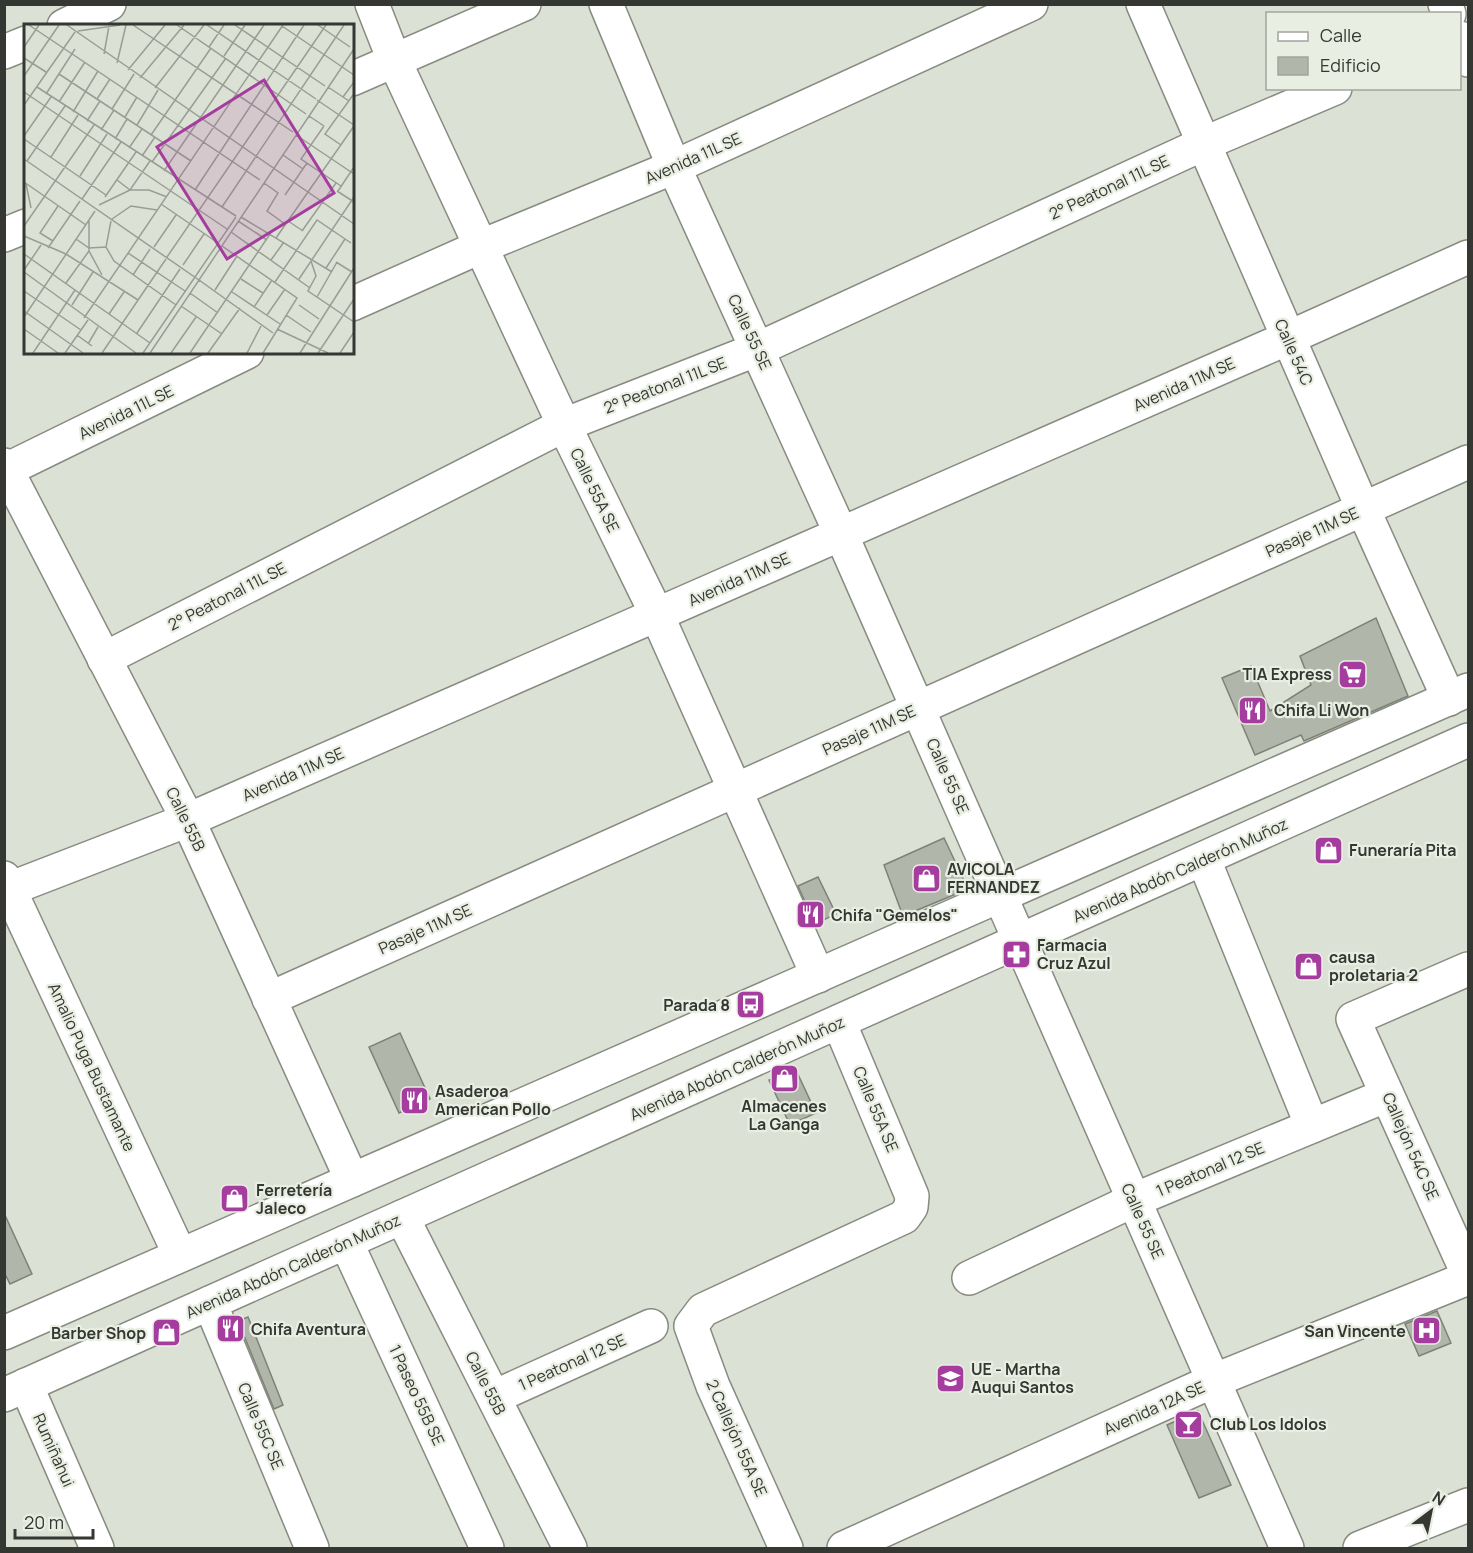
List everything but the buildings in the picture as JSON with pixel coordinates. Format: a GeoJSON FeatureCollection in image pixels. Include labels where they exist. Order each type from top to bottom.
{"type":"FeatureCollection","features":[{"type":"Feature","properties":{"kind":"street","name":"Calle 55A SE"},"geometry":{"type":"LineString","coordinates":[[372,4],[394,60],[564,425],[657,615],[818,976]]}},
{"type":"Feature","properties":{"kind":"street"},"geometry":{"type":"LineString","coordinates":[[354,78],[524,4]]}},
{"type":"Feature","properties":{"kind":"street","name":"Calle 55 SE"},"geometry":{"type":"LineString","coordinates":[[606,4],[674,167],[841,534],[1287,1548]]}},
{"type":"Feature","properties":{"kind":"street","name":"Avenida 11L SE"},"geometry":{"type":"LineString","coordinates":[[354,303],[482,246],[674,167],[1031,4]]}},
{"type":"Feature","properties":{"kind":"street","name":"Calle 54C"},"geometry":{"type":"LineString","coordinates":[[1143,4],[1363,509],[1459,694]]}},
{"type":"Feature","properties":{"kind":"street"},"geometry":{"type":"LineString","coordinates":[[69,24],[101,11]]}},
{"type":"Feature","properties":{"kind":"street"},"geometry":{"type":"LineString","coordinates":[[1461,40],[1468,60]]}},
{"type":"Feature","properties":{"kind":"street"},"geometry":{"type":"LineString","coordinates":[[4,52],[24,44]]}},
{"type":"Feature","properties":{"kind":"street","name":"2° Peatonal 11L SE"},"geometry":{"type":"LineString","coordinates":[[104,659],[564,425],[758,349],[1203,144],[1330,90]]}},
{"type":"Feature","properties":{"kind":"street"},"geometry":{"type":"LineString","coordinates":[[4,235],[24,227]]}},
{"type":"Feature","properties":{"kind":"street","name":"Avenida 11M SE"},"geometry":{"type":"LineString","coordinates":[[6,886],[188,820],[1468,257]]}},
{"type":"Feature","properties":{"kind":"street","name":"Avenida 11L SE"},"geometry":{"type":"LineString","coordinates":[[5,469],[243,354]]}},
{"type":"Feature","properties":{"kind":"street","name":"Pasaje 11M SE"},"geometry":{"type":"LineString","coordinates":[[269,999],[1468,462]]}},
{"type":"Feature","properties":{"kind":"street","name":"Calle 55B"},"geometry":{"type":"LineString","coordinates":[[5,469],[188,820],[352,1180]]}},
{"type":"Feature","properties":{"kind":"street"},"geometry":{"type":"LineString","coordinates":[[4,1333],[1459,694]]}},
{"type":"Feature","properties":{"kind":"street","name":"Avenida Abdón Calderón Muñoz"},"geometry":{"type":"LineString","coordinates":[[15,1390],[1020,941],[1465,749]]}},
{"type":"Feature","properties":{"kind":"street"},"geometry":{"type":"LineString","coordinates":[[1204,860],[1312,1126]]}},
{"type":"Feature","properties":{"kind":"street","name":"Amalio Puga Bustamante"},"geometry":{"type":"LineString","coordinates":[[6,886],[180,1255]]}},
{"type":"Feature","properties":{"kind":"street","name":"Callejón 54C SE"},"geometry":{"type":"LineString","coordinates":[[1468,969],[1353,1019],[1468,1276]]}},
{"type":"Feature","properties":{"kind":"street","name":"Calle 55A SE"},"geometry":{"type":"LineString","coordinates":[[691,1326],[703,1310],[904,1217],[911,1207],[912,1196],[839,1022]]}},
{"type":"Feature","properties":{"kind":"street","name":"1 Peatonal 12 SE"},"geometry":{"type":"LineString","coordinates":[[969,1278],[1134,1200],[1388,1095]]}},
{"type":"Feature","properties":{"kind":"street","name":"Calle 55B"},"geometry":{"type":"LineString","coordinates":[[402,1217],[570,1548]]}},
{"type":"Feature","properties":{"kind":"street","name":"1 Paseo 55B SE"},"geometry":{"type":"LineString","coordinates":[[346,1242],[487,1548]]}},
{"type":"Feature","properties":{"kind":"street","name":"Avenida 12A SE"},"geometry":{"type":"LineString","coordinates":[[844,1548],[1213,1381],[1468,1276]]}},
{"type":"Feature","properties":{"kind":"street","name":"Calle 55C SE"},"geometry":{"type":"LineString","coordinates":[[210,1303],[312,1548]]}},
{"type":"Feature","properties":{"kind":"street","name":"1 Peatonal 12 SE"},"geometry":{"type":"LineString","coordinates":[[494,1397],[651,1326]]}},
{"type":"Feature","properties":{"kind":"street","name":"2 Callejón 55A SE"},"geometry":{"type":"LineString","coordinates":[[691,1326],[713,1386],[786,1548]]}},
{"type":"Feature","properties":{"kind":"street","name":"Rumiñahui"},"geometry":{"type":"LineString","coordinates":[[15,1390],[97,1548]]}},
{"type":"Feature","properties":{"kind":"street"},"geometry":{"type":"LineString","coordinates":[[1360,1548],[1468,1505]]}},
{"type":"Feature","properties":{"kind":"place","name":"TIA Express"},"geometry":{"type":"Point","coordinates":[1353,674]}},
{"type":"Feature","properties":{"kind":"place","name":"Chifa Li Won"},"geometry":{"type":"Point","coordinates":[1253,710]}},
{"type":"Feature","properties":{"kind":"place","name":"Funeraría Pita"},"geometry":{"type":"Point","coordinates":[1328,850]}},
{"type":"Feature","properties":{"kind":"place","name":"AVICOLA FERNANDEZ"},"geometry":{"type":"Point","coordinates":[926,878]}},
{"type":"Feature","properties":{"kind":"place","name":"Chifa \"Gemelos\""},"geometry":{"type":"Point","coordinates":[810,915]}},
{"type":"Feature","properties":{"kind":"place","name":"Farmacia Cruz Azul"},"geometry":{"type":"Point","coordinates":[1016,954]}},
{"type":"Feature","properties":{"kind":"place","name":"causa proletaria 2"},"geometry":{"type":"Point","coordinates":[1308,966]}},
{"type":"Feature","properties":{"kind":"place","name":"Parada 8"},"geometry":{"type":"Point","coordinates":[751,1005]}},
{"type":"Feature","properties":{"kind":"place","name":"Almacenes La Ganga"},"geometry":{"type":"Point","coordinates":[784,1078]}},
{"type":"Feature","properties":{"kind":"place","name":"Asaderoa American Pollo"},"geometry":{"type":"Point","coordinates":[414,1100]}},
{"type":"Feature","properties":{"kind":"place","name":"Ferretería Jaleco"},"geometry":{"type":"Point","coordinates":[235,1199]}},
{"type":"Feature","properties":{"kind":"place","name":"Chifa Aventura"},"geometry":{"type":"Point","coordinates":[230,1329]}},
{"type":"Feature","properties":{"kind":"place","name":"San Vincente"},"geometry":{"type":"Point","coordinates":[1427,1331]}},
{"type":"Feature","properties":{"kind":"place","name":"Barber Shop"},"geometry":{"type":"Point","coordinates":[167,1333]}},
{"type":"Feature","properties":{"kind":"place","name":"UE - Martha Auqui Santos"},"geometry":{"type":"Point","coordinates":[950,1378]}},
{"type":"Feature","properties":{"kind":"place","name":"Club Los Idolos"},"geometry":{"type":"Point","coordinates":[1189,1424]}}]}
